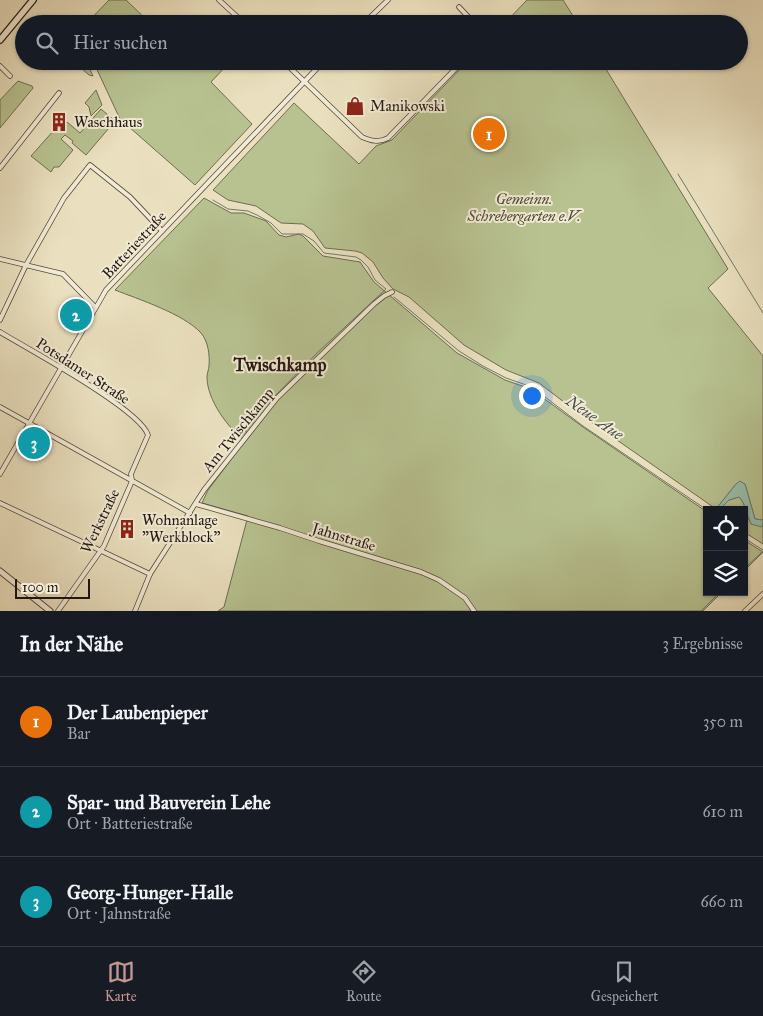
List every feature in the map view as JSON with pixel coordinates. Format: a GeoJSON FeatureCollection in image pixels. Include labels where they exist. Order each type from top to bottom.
{"type":"FeatureCollection","features":[{"type":"Feature","properties":{"kind":"main road"},"geometry":{"type":"LineString","coordinates":[[21,15],[33,0]]}},
{"type":"Feature","properties":{"kind":"main road"},"geometry":{"type":"LineString","coordinates":[[0,40],[15,22]]}},
{"type":"Feature","properties":{"kind":"street"},"geometry":{"type":"LineString","coordinates":[[219,0],[235,15]]}},
{"type":"Feature","properties":{"kind":"street"},"geometry":{"type":"LineString","coordinates":[[372,15],[388,0]]}},
{"type":"Feature","properties":{"kind":"street"},"geometry":{"type":"LineString","coordinates":[[459,7],[467,15]]}},
{"type":"Feature","properties":{"kind":"street"},"geometry":{"type":"LineString","coordinates":[[0,66],[10,76]]}},
{"type":"Feature","properties":{"kind":"street"},"geometry":{"type":"LineString","coordinates":[[292,70],[362,137],[374,141],[381,141],[390,136],[454,70]]}},
{"type":"Feature","properties":{"kind":"street","name":"Batteriestraße"},"geometry":{"type":"LineString","coordinates":[[0,474],[106,290],[315,70]]}},
{"type":"Feature","properties":{"kind":"street"},"geometry":{"type":"LineString","coordinates":[[0,168],[59,93]]}},
{"type":"Feature","properties":{"kind":"street"},"geometry":{"type":"LineString","coordinates":[[0,320],[26,265],[64,198],[90,165],[130,197],[162,231]]}},
{"type":"Feature","properties":{"kind":"street"},"geometry":{"type":"LineString","coordinates":[[0,259],[63,274],[95,307]]}},
{"type":"Feature","properties":{"kind":"street","name":"Am Twischkamp"},"geometry":{"type":"LineString","coordinates":[[135,611],[150,574],[204,490],[277,398],[374,304],[392,292]]}},
{"type":"Feature","properties":{"kind":"street","name":"Potsdamer Straße"},"geometry":{"type":"LineString","coordinates":[[0,332],[116,402],[145,428],[148,434]]}},
{"type":"Feature","properties":{"kind":"street"},"geometry":{"type":"LineString","coordinates":[[0,407],[190,513]]}},
{"type":"Feature","properties":{"kind":"street","name":"Werkstraße"},"geometry":{"type":"LineString","coordinates":[[58,611],[101,550],[132,481],[131,474],[148,434]]}},
{"type":"Feature","properties":{"kind":"street"},"geometry":{"type":"LineString","coordinates":[[0,503],[150,574]]}},
{"type":"Feature","properties":{"kind":"street","name":"Jahnstraße"},"geometry":{"type":"LineString","coordinates":[[196,504],[421,572],[439,580],[464,598],[474,611]]}},
{"type":"Feature","properties":{"kind":"street"},"geometry":{"type":"LineString","coordinates":[[0,571],[50,611]]}},
{"type":"Feature","properties":{"kind":"street"},"geometry":{"type":"LineString","coordinates":[[745,611],[763,594]]}},
{"type":"Feature","properties":{"kind":"green space"},"geometry":{"type":"Polygon","coordinates":[[[109,0],[126,0],[142,15],[95,15],[109,0]]]}},
{"type":"Feature","properties":{"kind":"green space"},"geometry":{"type":"Polygon","coordinates":[[[527,0],[563,0],[572,15],[513,15],[527,0]]]}},
{"type":"Feature","properties":{"kind":"green space"},"geometry":{"type":"Polygon","coordinates":[[[83,70],[90,70],[93,76],[83,70]]]}},
{"type":"Feature","properties":{"kind":"green space"},"geometry":{"type":"Polygon","coordinates":[[[97,70],[222,70],[211,82],[252,124],[195,185],[120,119],[97,70]]]}},
{"type":"Feature","properties":{"kind":"green space","name":"Gemeinn. Schrebergarten e.V."},"geometry":{"type":"Polygon","coordinates":[[[459,70],[606,70],[728,269],[708,288],[763,356],[763,520],[755,519],[745,484],[736,484],[718,506],[712,506],[581,415],[539,383],[506,370],[464,345],[409,297],[393,289],[373,262],[362,253],[325,248],[313,231],[303,224],[281,223],[256,206],[228,200],[213,190],[294,103],[359,164],[376,146],[392,140],[459,70]]]}},
{"type":"Feature","properties":{"kind":"green space"},"geometry":{"type":"Polygon","coordinates":[[[18,81],[33,88],[0,128],[0,100],[18,81]]]}},
{"type":"Feature","properties":{"kind":"green space"},"geometry":{"type":"Polygon","coordinates":[[[96,90],[102,105],[91,116],[89,107],[85,103],[96,90]]]}},
{"type":"Feature","properties":{"kind":"green space"},"geometry":{"type":"Polygon","coordinates":[[[101,109],[115,121],[86,155],[65,135],[61,139],[73,150],[59,167],[54,167],[51,172],[31,156],[55,129],[59,131],[67,122],[80,133],[101,109]]]}},
{"type":"Feature","properties":{"kind":"green space"},"geometry":{"type":"Polygon","coordinates":[[[204,198],[231,213],[244,213],[266,221],[279,235],[286,237],[299,234],[323,256],[360,262],[374,282],[457,353],[505,380],[531,389],[703,509],[703,596],[718,596],[703,611],[218,611],[224,607],[248,516],[202,503],[208,490],[245,441],[232,429],[220,413],[211,395],[207,377],[209,353],[201,333],[172,313],[115,290],[204,198]]]}},
{"type":"Feature","properties":{"kind":"green space"},"geometry":{"type":"Polygon","coordinates":[[[739,497],[744,506],[723,506],[729,500],[739,497]]]}},
{"type":"Feature","properties":{"kind":"green space"},"geometry":{"type":"Polygon","coordinates":[[[748,516],[751,524],[763,526],[763,544],[748,535],[748,516]]]}},
{"type":"Feature","properties":{"kind":"green space"},"geometry":{"type":"Polygon","coordinates":[[[748,543],[763,552],[748,567],[748,543]]]}},
{"type":"Feature","properties":{"kind":"shaded area"},"geometry":{"type":"Polygon","coordinates":[[[740,481],[745,484],[755,519],[763,520],[762,527],[751,524],[748,516],[748,506],[744,506],[739,497],[729,500],[723,506],[718,506],[740,481]]]}},
{"type":"Feature","properties":{"kind":"waterway"},"geometry":{"type":"LineString","coordinates":[[678,174],[763,313]]}},
{"type":"Feature","properties":{"kind":"waterway","name":"Neue Aue"},"geometry":{"type":"LineString","coordinates":[[213,200],[228,209],[248,211],[257,215],[271,223],[282,234],[303,234],[314,241],[324,253],[356,257],[368,267],[375,280],[386,289],[317,353],[270,401],[243,435]]}},
{"type":"Feature","properties":{"kind":"waterway","name":"Neue Aue"},"geometry":{"type":"LineString","coordinates":[[394,297],[459,351],[506,378],[532,387],[583,426],[703,507]]}},
{"type":"Feature","properties":{"kind":"waterway","name":"Neue Aue"},"geometry":{"type":"LineString","coordinates":[[748,541],[763,550]]}},
{"type":"Feature","properties":{"kind":"waterway"},"geometry":{"type":"LineString","coordinates":[[748,565],[763,551]]}},
{"type":"Feature","properties":{"kind":"waterway"},"geometry":{"type":"LineString","coordinates":[[701,611],[716,596]]}},
{"type":"Feature","properties":{"kind":"place","name":"Manikowski"},"geometry":{"type":"Point","coordinates":[355,106]}},
{"type":"Feature","properties":{"kind":"place","name":"Waschhaus"},"geometry":{"type":"Point","coordinates":[59,122]}},
{"type":"Feature","properties":{"kind":"place","name":"Der Laubenpieper"},"geometry":{"type":"Point","coordinates":[489,134]}},
{"type":"Feature","properties":{"kind":"place","name":"Spar- und Bauverein Lehe"},"geometry":{"type":"Point","coordinates":[76,315]}},
{"type":"Feature","properties":{"kind":"place","name":"Georg-Hunger-Halle"},"geometry":{"type":"Point","coordinates":[34,443]}},
{"type":"Feature","properties":{"kind":"place","name":"Wohnanlage \"Werkblock\""},"geometry":{"type":"Point","coordinates":[127,529]}},
{"type":"Feature","properties":{"kind":"district","name":"Twischkamp"},"geometry":{"type":"Point","coordinates":[280,365]}}]}
